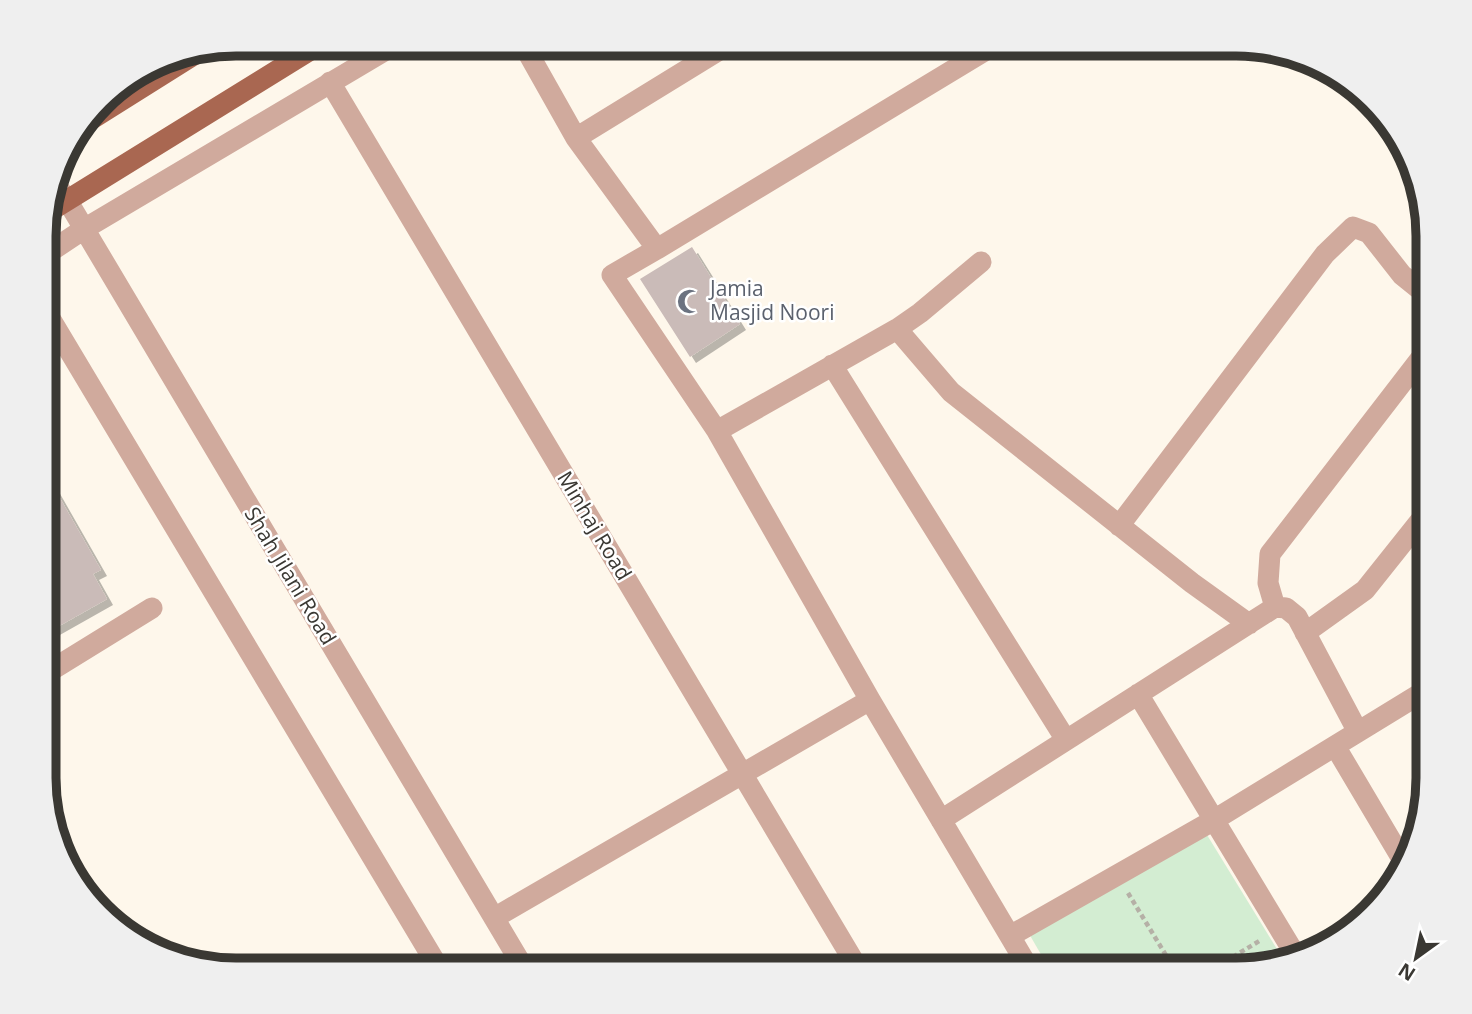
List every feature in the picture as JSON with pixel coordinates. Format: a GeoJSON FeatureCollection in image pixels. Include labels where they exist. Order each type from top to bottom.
{"type":"FeatureCollection","features":[{"type":"Feature","properties":{"kind":"main road"},"geometry":{"type":"LineString","coordinates":[[59,206],[301,56]]}},
{"type":"Feature","properties":{"kind":"main road"},"geometry":{"type":"LineString","coordinates":[[111,107],[175,67]]}},
{"type":"Feature","properties":{"kind":"street"},"geometry":{"type":"LineString","coordinates":[[56,248],[375,56]]}},
{"type":"Feature","properties":{"kind":"street"},"geometry":{"type":"LineString","coordinates":[[530,56],[576,138],[657,249]]}},
{"type":"Feature","properties":{"kind":"street"},"geometry":{"type":"LineString","coordinates":[[576,138],[709,56]]}},
{"type":"Feature","properties":{"kind":"street"},"geometry":{"type":"LineString","coordinates":[[976,56],[612,275],[717,431],[870,699],[1023,958]]}},
{"type":"Feature","properties":{"kind":"street","name":"Minhaj Road"},"geometry":{"type":"LineString","coordinates":[[330,82],[852,958]]}},
{"type":"Feature","properties":{"kind":"street","name":"Shah Jilani Road"},"geometry":{"type":"LineString","coordinates":[[62,192],[518,958]]}},
{"type":"Feature","properties":{"kind":"street"},"geometry":{"type":"LineString","coordinates":[[1119,526],[1325,254],[1353,227],[1369,233],[1402,275],[1416,285]]}},
{"type":"Feature","properties":{"kind":"street"},"geometry":{"type":"LineString","coordinates":[[717,431],[897,329],[981,262]]}},
{"type":"Feature","properties":{"kind":"street"},"geometry":{"type":"LineString","coordinates":[[56,327],[433,958]]}},
{"type":"Feature","properties":{"kind":"street"},"geometry":{"type":"LineString","coordinates":[[897,329],[951,392],[1192,583],[1249,624]]}},
{"type":"Feature","properties":{"kind":"street"},"geometry":{"type":"LineString","coordinates":[[832,365],[1066,740]]}},
{"type":"Feature","properties":{"kind":"street"},"geometry":{"type":"LineString","coordinates":[[1275,607],[1268,583],[1270,554],[1416,365]]}},
{"type":"Feature","properties":{"kind":"street"},"geometry":{"type":"LineString","coordinates":[[1305,633],[1364,590],[1416,526]]}},
{"type":"Feature","properties":{"kind":"street"},"geometry":{"type":"LineString","coordinates":[[941,820],[1275,607],[1286,608],[1297,617],[1357,732]]}},
{"type":"Feature","properties":{"kind":"street"},"geometry":{"type":"LineString","coordinates":[[56,667],[152,608]]}},
{"type":"Feature","properties":{"kind":"street"},"geometry":{"type":"LineString","coordinates":[[1138,694],[1292,949]]}},
{"type":"Feature","properties":{"kind":"street"},"geometry":{"type":"LineString","coordinates":[[1010,936],[1214,820],[1416,697]]}},
{"type":"Feature","properties":{"kind":"street"},"geometry":{"type":"LineString","coordinates":[[494,918],[870,699]]}},
{"type":"Feature","properties":{"kind":"street"},"geometry":{"type":"LineString","coordinates":[[1335,746],[1399,853]]}},
{"type":"Feature","properties":{"kind":"path"},"geometry":{"type":"LineString","coordinates":[[1127,892],[1169,958]]}},
{"type":"Feature","properties":{"kind":"path"},"geometry":{"type":"LineString","coordinates":[[1232,958],[1280,930]]}},
{"type":"Feature","properties":{"kind":"green space"},"geometry":{"type":"Polygon","coordinates":[[[1204,830],[1279,953],[1247,958],[1043,958],[1028,932],[1204,830]]]}},
{"type":"Feature","properties":{"kind":"building","name":"Jamia Masjid Noori"},"geometry":{"type":"Polygon","coordinates":[[[692,247],[740,324],[690,357],[640,279],[692,247]]]}},
{"type":"Feature","properties":{"kind":"building"},"geometry":{"type":"Polygon","coordinates":[[[56,491],[101,570],[93,574],[107,599],[56,628],[56,491]]]}},
{"type":"Feature","properties":{"kind":"place","name":"Jamia Masjid Noori"},"geometry":{"type":"Point","coordinates":[690,301]}}]}
